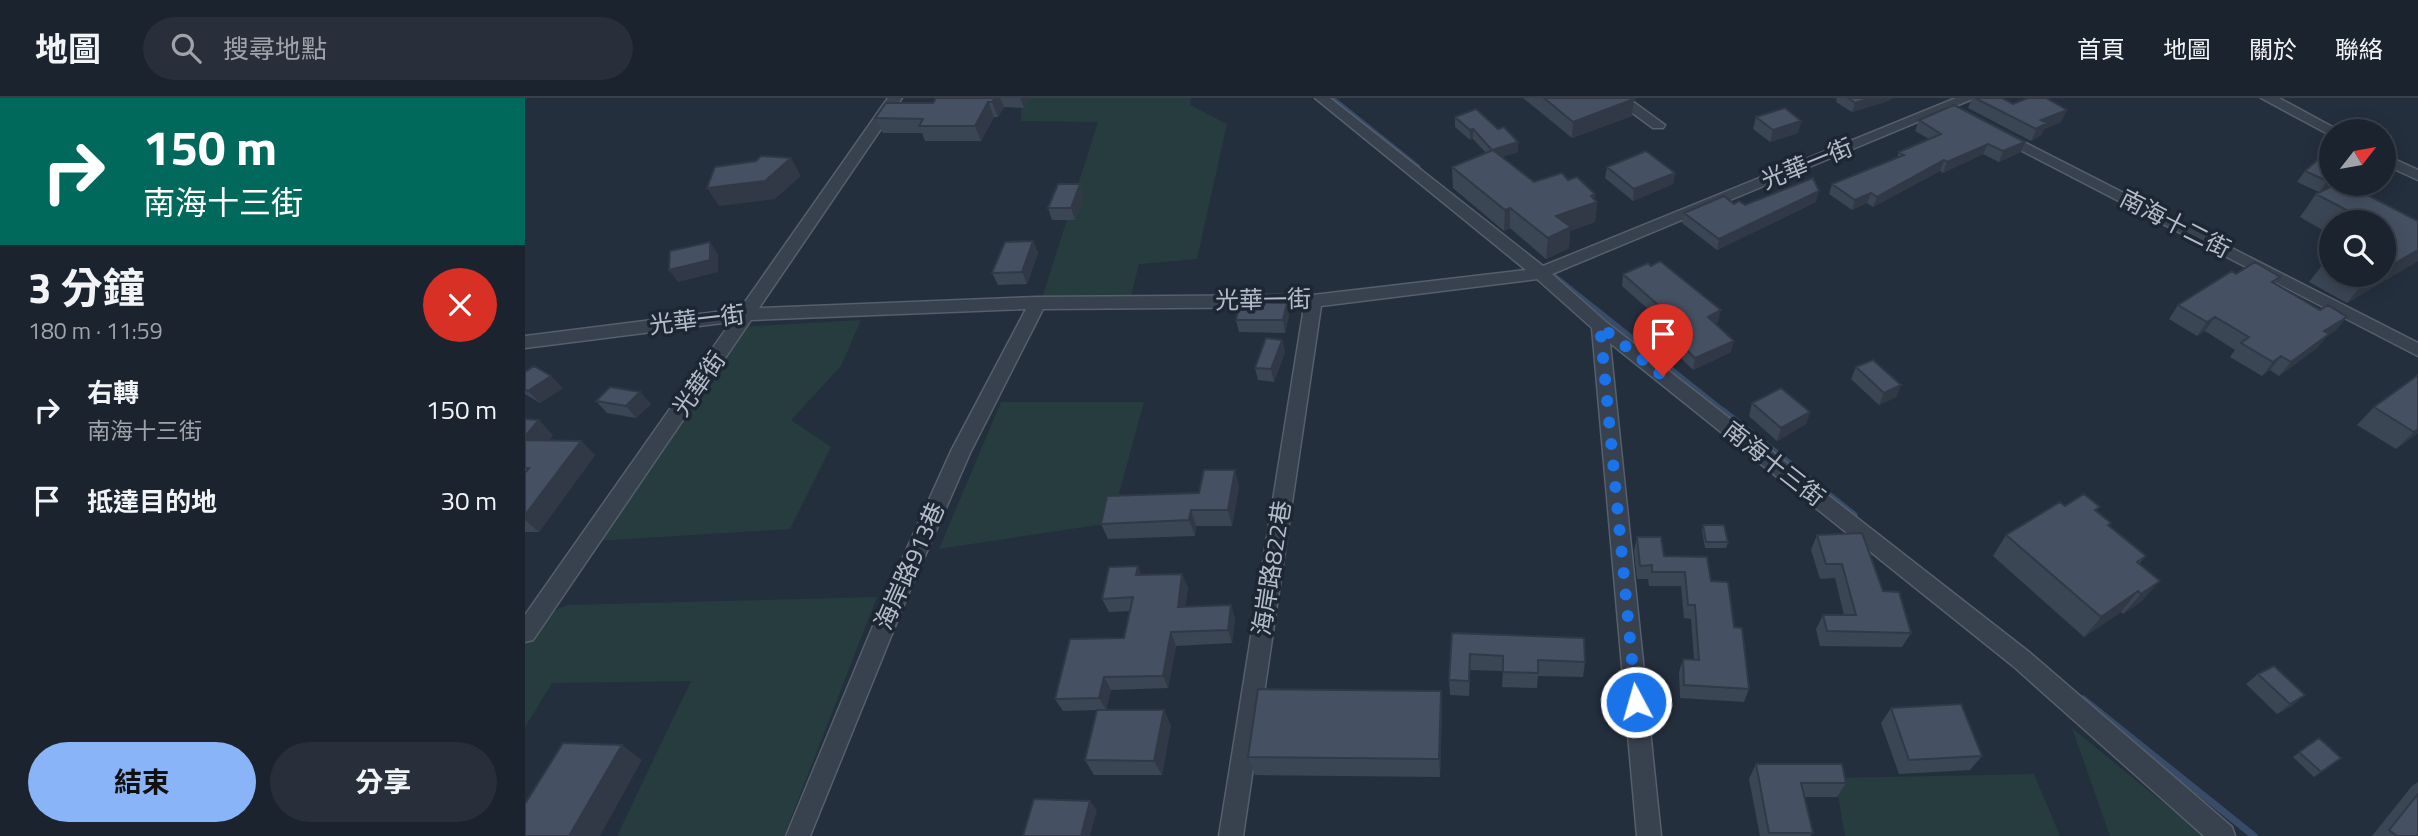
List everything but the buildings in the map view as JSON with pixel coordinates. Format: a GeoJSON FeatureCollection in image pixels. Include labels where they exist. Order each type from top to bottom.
{"type":"FeatureCollection","features":[{"type":"Feature","properties":{"kind":"street","name":"光華街"},"geometry":{"type":"LineString","coordinates":[[525,633],[895,98]]}},
{"type":"Feature","properties":{"kind":"street","name":"南海十三街"},"geometry":{"type":"LineString","coordinates":[[1322,98],[1541,273],[1600,326],[2021,659],[2223,836]]}},
{"type":"Feature","properties":{"kind":"street"},"geometry":{"type":"LineString","coordinates":[[1619,98],[1658,125]]}},
{"type":"Feature","properties":{"kind":"street","name":"南海十二街"},"geometry":{"type":"LineString","coordinates":[[1932,98],[2418,350]]}},
{"type":"Feature","properties":{"kind":"street","name":"光華一街"},"geometry":{"type":"LineString","coordinates":[[525,342],[748,314],[1037,303],[1313,301],[1541,273],[1968,98]]}},
{"type":"Feature","properties":{"kind":"street"},"geometry":{"type":"LineString","coordinates":[[2268,98],[2319,124]]}},
{"type":"Feature","properties":{"kind":"street"},"geometry":{"type":"LineString","coordinates":[[2396,165],[2418,176]]}},
{"type":"Feature","properties":{"kind":"street","name":"海岸路822巷"},"geometry":{"type":"LineString","coordinates":[[1231,836],[1313,301]]}},
{"type":"Feature","properties":{"kind":"street","name":"海岸路913巷"},"geometry":{"type":"LineString","coordinates":[[798,836],[895,597],[961,451],[1037,303]]}},
{"type":"Feature","properties":{"kind":"street"},"geometry":{"type":"LineString","coordinates":[[1600,326],[1649,836]]}},
{"type":"Feature","properties":{"kind":"green space"},"geometry":{"type":"Polygon","coordinates":[[[1022,98],[1191,98],[1190,105],[1227,124],[1197,259],[1139,264],[1131,296],[1042,298],[1098,122],[1021,121],[1022,98]]]}},
{"type":"Feature","properties":{"kind":"green space"},"geometry":{"type":"Polygon","coordinates":[[[861,320],[841,366],[791,420],[831,447],[790,529],[595,541],[738,327],[861,320]]]}},
{"type":"Feature","properties":{"kind":"green space"},"geometry":{"type":"Polygon","coordinates":[[[1001,402],[1144,402],[1111,523],[939,549],[1001,402]]]}},
{"type":"Feature","properties":{"kind":"green space"},"geometry":{"type":"Polygon","coordinates":[[[877,597],[784,836],[617,836],[691,681],[552,683],[525,727],[525,644],[546,614],[568,605],[877,597]]]}},
{"type":"Feature","properties":{"kind":"green space"},"geometry":{"type":"Polygon","coordinates":[[[2072,728],[2204,836],[2110,836],[2072,728]]]}},
{"type":"Feature","properties":{"kind":"green space"},"geometry":{"type":"Polygon","coordinates":[[[2034,774],[2060,836],[1845,836],[1835,778],[2034,774]]]}},
{"type":"Feature","properties":{"kind":"waterway"},"geometry":{"type":"LineString","coordinates":[[1332,98],[1418,167]]}},
{"type":"Feature","properties":{"kind":"waterway"},"geometry":{"type":"LineString","coordinates":[[1552,274],[1725,412]]}},
{"type":"Feature","properties":{"kind":"waterway"},"geometry":{"type":"LineString","coordinates":[[1723,411],[1854,515]]}},
{"type":"Feature","properties":{"kind":"waterway"},"geometry":{"type":"LineString","coordinates":[[2083,699],[2254,836]]}},
{"type":"Feature","properties":{"kind":"route"},"geometry":{"type":"LineString","coordinates":[[1636,702],[1600,326],[1663,376]]}}]}
